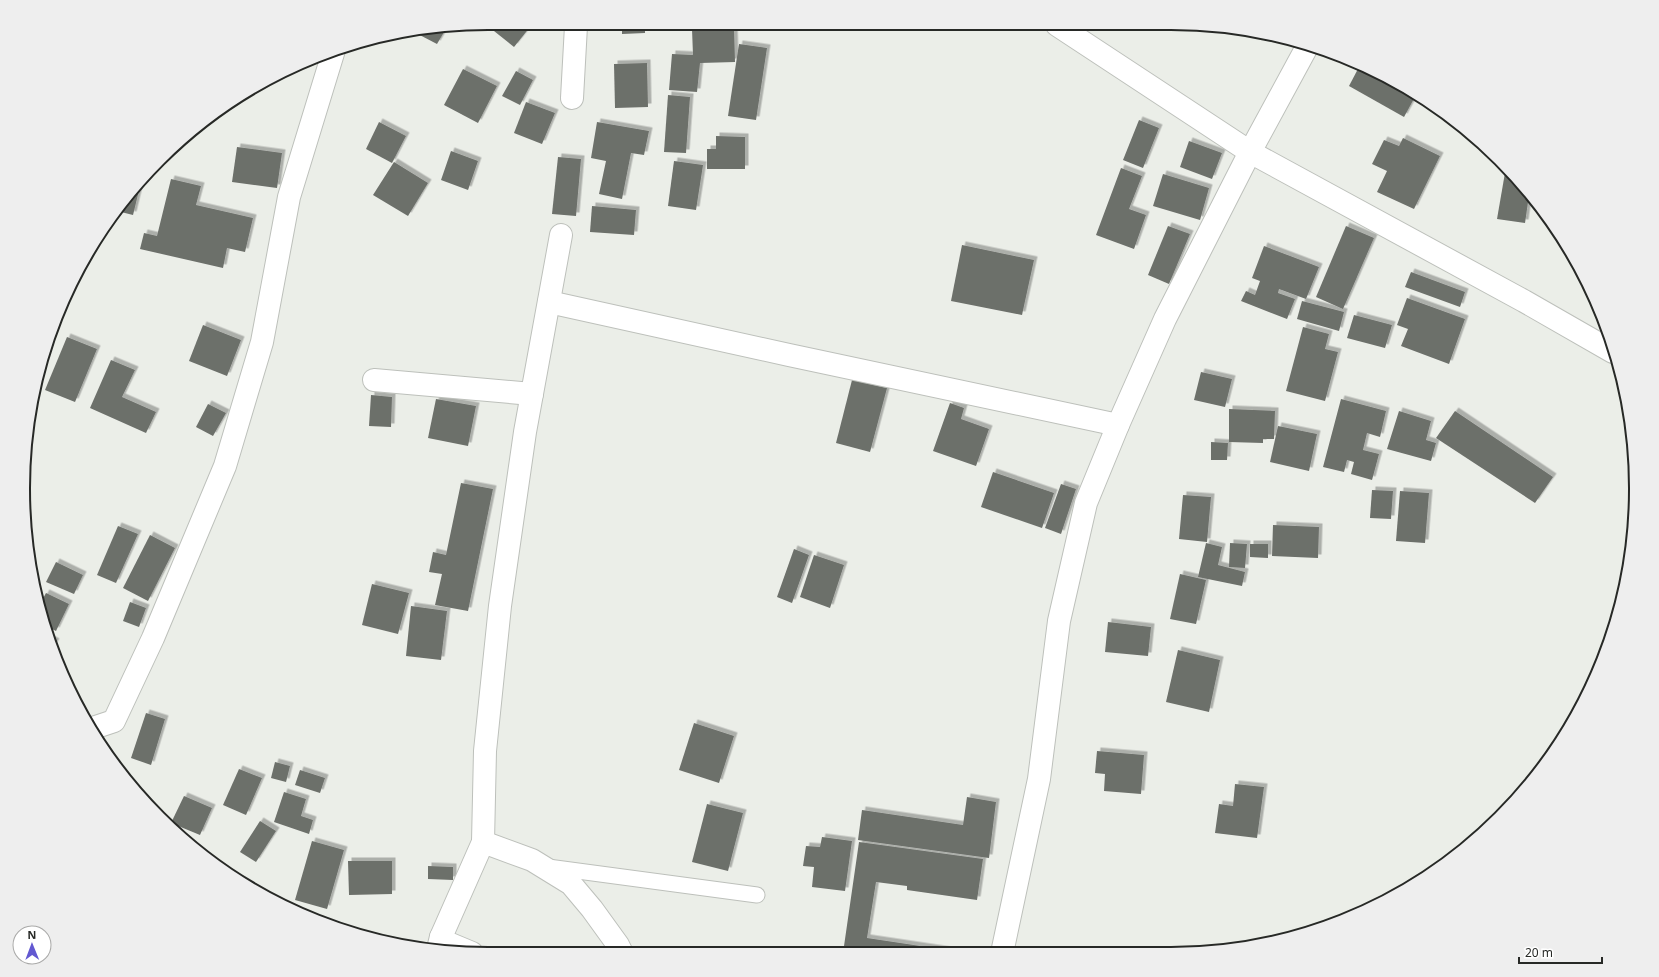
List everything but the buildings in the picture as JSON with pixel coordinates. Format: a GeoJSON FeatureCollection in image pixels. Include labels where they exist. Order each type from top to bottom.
{"type":"FeatureCollection","features":[{"type":"Feature","properties":{"kind":"street"},"geometry":{"type":"LineString","coordinates":[[572,98],[576,30]]}},
{"type":"Feature","properties":{"kind":"street"},"geometry":{"type":"LineString","coordinates":[[1065,30],[1250,152],[1524,301],[1607,349]]}},
{"type":"Feature","properties":{"kind":"street"},"geometry":{"type":"LineString","coordinates":[[1003,947],[1039,779],[1059,621],[1086,504],[1118,425],[1165,319],[1250,152],[1305,50]]}},
{"type":"Feature","properties":{"kind":"street"},"geometry":{"type":"LineString","coordinates":[[96,726],[114,721],[153,638],[225,466],[262,342],[289,197],[332,58]]}},
{"type":"Feature","properties":{"kind":"street"},"geometry":{"type":"LineString","coordinates":[[454,946],[448,943],[439,943],[482,842],[485,751],[500,606],[532,394],[561,235]]}},
{"type":"Feature","properties":{"kind":"street"},"geometry":{"type":"LineString","coordinates":[[549,302],[796,357],[1118,425]]}},
{"type":"Feature","properties":{"kind":"street"},"geometry":{"type":"LineString","coordinates":[[374,380],[532,394]]}},
{"type":"Feature","properties":{"kind":"street"},"geometry":{"type":"LineString","coordinates":[[482,842],[532,860],[571,884],[601,921],[619,947]]}},
{"type":"Feature","properties":{"kind":"lane"},"geometry":{"type":"LineString","coordinates":[[541,866],[757,895]]}}]}
